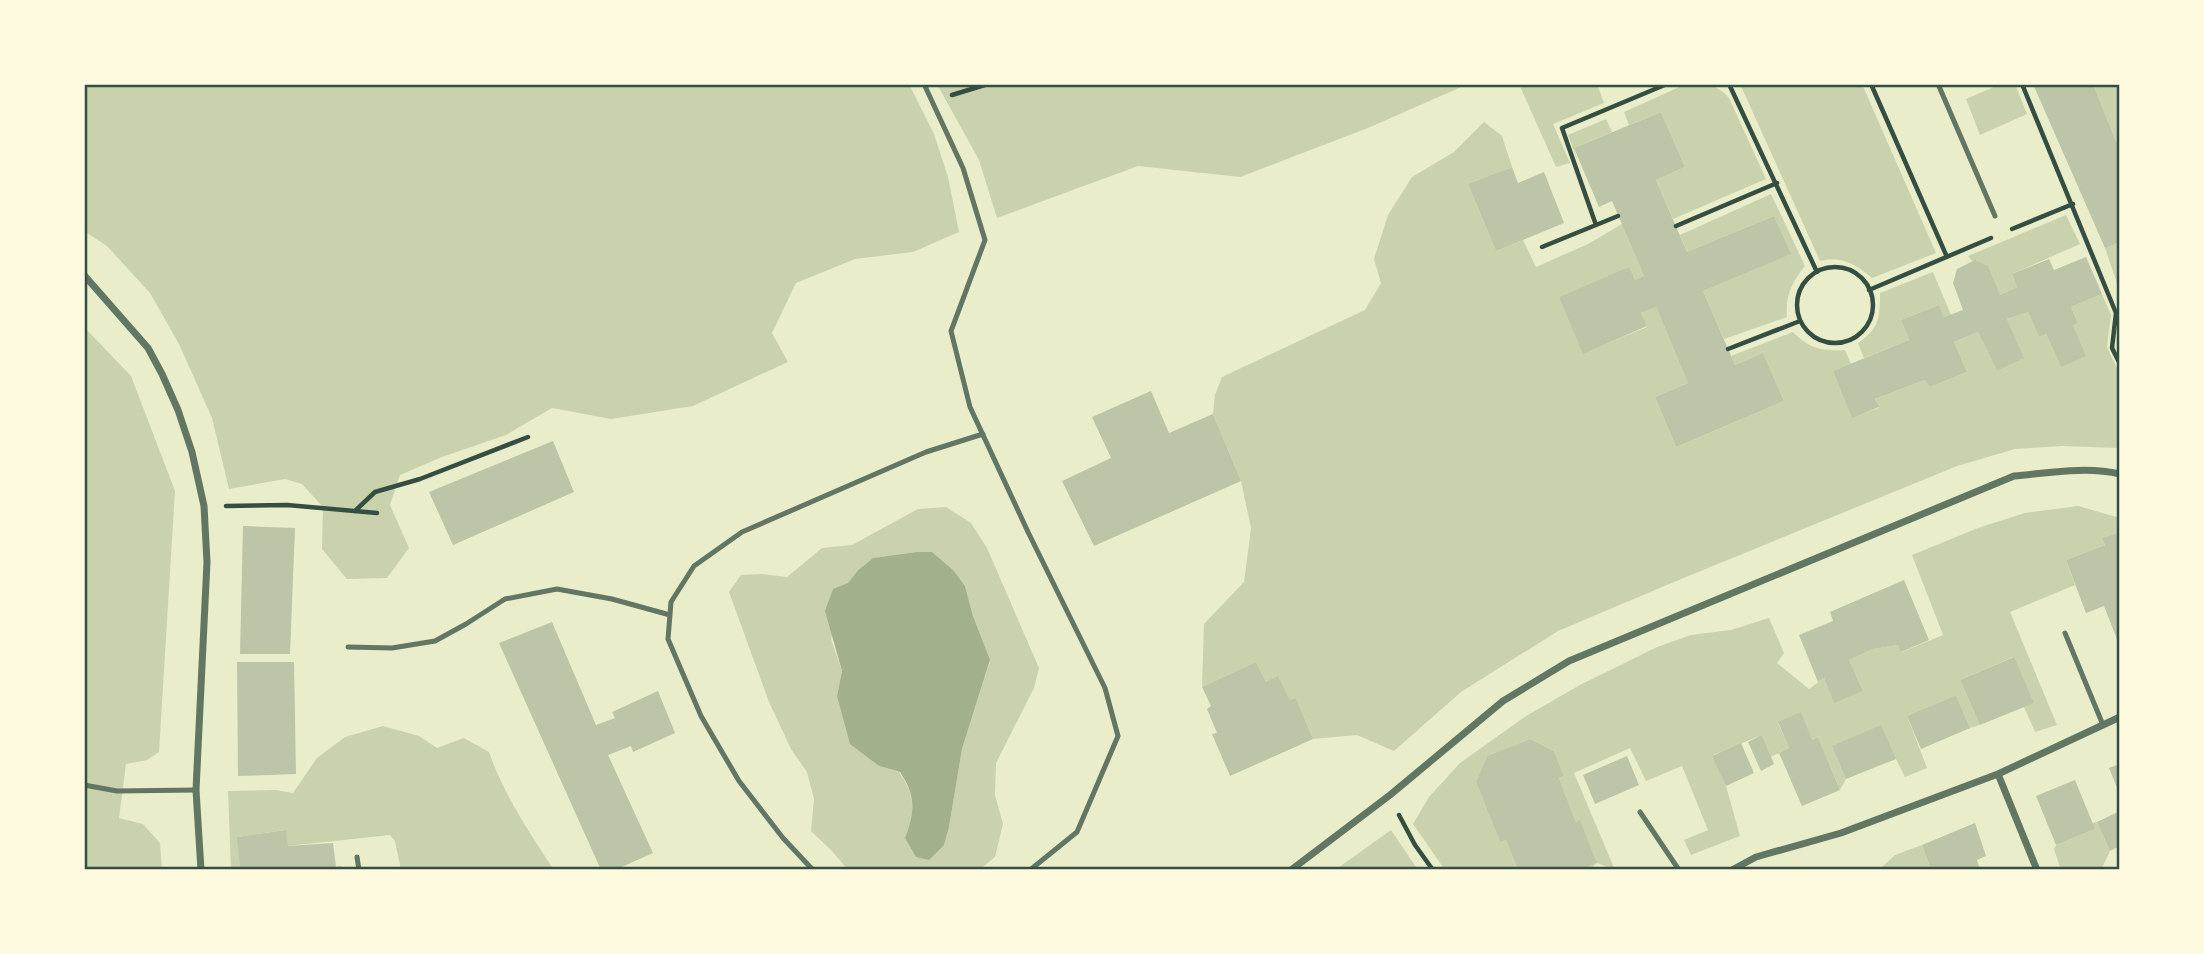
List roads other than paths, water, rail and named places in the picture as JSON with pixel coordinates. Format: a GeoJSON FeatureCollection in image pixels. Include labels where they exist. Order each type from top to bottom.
{"type":"FeatureCollection","features":[{"type":"Feature","properties":{"kind":"street"},"geometry":{"type":"LineString","coordinates":[[84,275],[148,348],[178,410],[204,506],[207,562],[196,790],[201,870]]}},
{"type":"Feature","properties":{"kind":"street"},"geometry":{"type":"LineString","coordinates":[[1291,870],[1390,794],[1503,701],[1569,661],[2014,476],[2071,471],[2120,474]]}},
{"type":"Feature","properties":{"kind":"street"},"geometry":{"type":"LineString","coordinates":[[1732,870],[1756,857],[1841,834],[1998,774],[2120,717]]}},
{"type":"Feature","properties":{"kind":"street"},"geometry":{"type":"LineString","coordinates":[[1998,774],[2037,870]]}},
{"type":"Feature","properties":{"kind":"lane"},"geometry":{"type":"LineString","coordinates":[[924,84],[963,168],[985,240],[951,331],[970,407],[1105,688],[1118,736],[1077,832],[1030,870]]}},
{"type":"Feature","properties":{"kind":"lane"},"geometry":{"type":"LineString","coordinates":[[1938,84],[1995,216]]}},
{"type":"Feature","properties":{"kind":"lane"},"geometry":{"type":"LineString","coordinates":[[813,870],[783,838],[738,781],[701,716],[668,639],[671,602],[694,566],[742,532],[926,452],[983,434]]}},
{"type":"Feature","properties":{"kind":"lane"},"geometry":{"type":"LineString","coordinates":[[348,647],[392,648],[435,641],[505,599],[556,589],[670,614]]}},
{"type":"Feature","properties":{"kind":"lane"},"geometry":{"type":"LineString","coordinates":[[2065,633],[2103,725]]}},
{"type":"Feature","properties":{"kind":"lane"},"geometry":{"type":"LineString","coordinates":[[84,785],[117,791],[196,790]]}},
{"type":"Feature","properties":{"kind":"lane"},"geometry":{"type":"LineString","coordinates":[[1640,812],[1679,870]]}},
{"type":"Feature","properties":{"kind":"lane"},"geometry":{"type":"LineString","coordinates":[[357,858],[359,870]]}}]}
